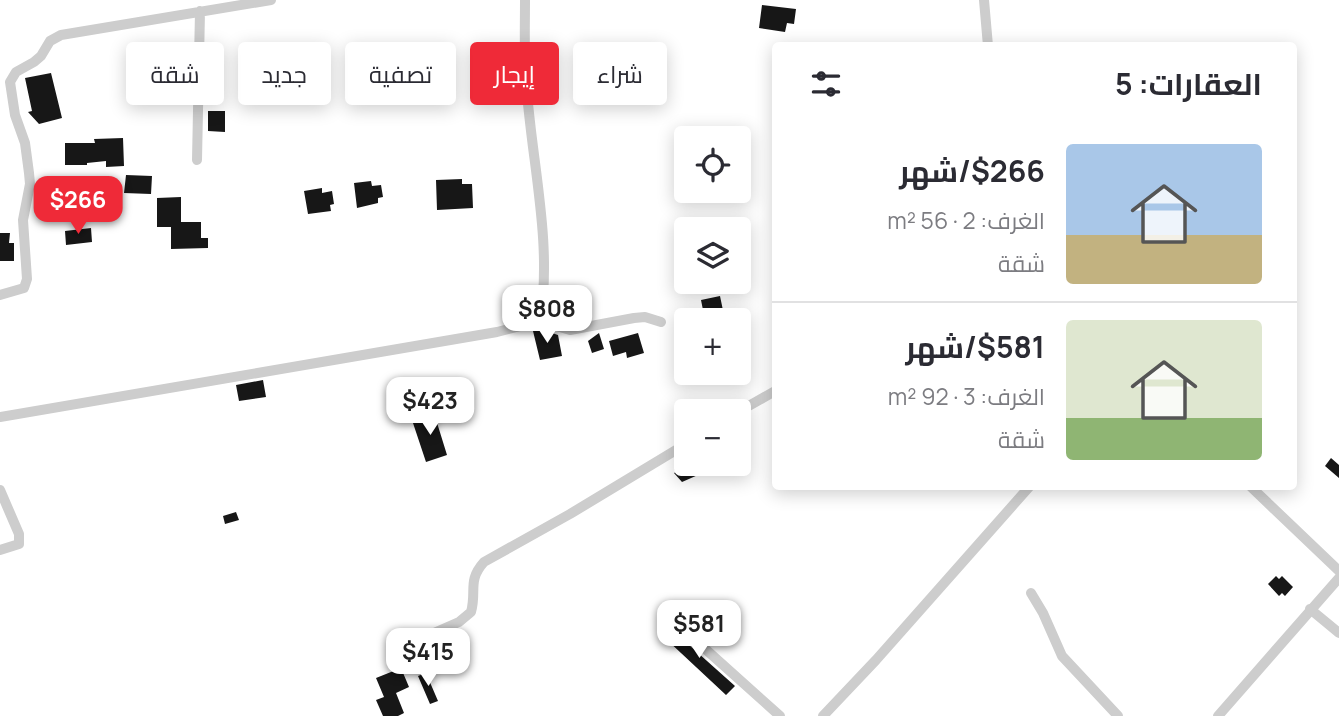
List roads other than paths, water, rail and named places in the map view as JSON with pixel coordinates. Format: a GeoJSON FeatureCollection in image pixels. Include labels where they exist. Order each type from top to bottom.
{"type":"FeatureCollection","features":[{"type":"Feature","properties":{"kind":"street"},"geometry":{"type":"LineString","coordinates":[[0,295],[24,288],[27,279],[23,220],[30,184],[26,142],[15,115],[10,90],[12,76],[34,62],[50,41],[61,35],[271,0]]}},
{"type":"Feature","properties":{"kind":"street"},"geometry":{"type":"LineString","coordinates":[[525,0],[526,80],[545,286],[540,321]]}},
{"type":"Feature","properties":{"kind":"street"},"geometry":{"type":"LineString","coordinates":[[984,0],[988,42]]}},
{"type":"Feature","properties":{"kind":"street"},"geometry":{"type":"LineString","coordinates":[[197,160],[200,11]]}},
{"type":"Feature","properties":{"kind":"street"},"geometry":{"type":"LineString","coordinates":[[0,417],[497,332],[540,321],[570,331],[634,318],[645,317],[662,322]]}},
{"type":"Feature","properties":{"kind":"street"},"geometry":{"type":"LineString","coordinates":[[751,405],[772,393]]}},
{"type":"Feature","properties":{"kind":"street"},"geometry":{"type":"LineString","coordinates":[[411,657],[418,640],[459,622],[471,612],[473,580],[476,570],[484,562],[674,451]]}},
{"type":"Feature","properties":{"kind":"street"},"geometry":{"type":"LineString","coordinates":[[0,490],[19,534],[19,544],[0,550]]}},
{"type":"Feature","properties":{"kind":"street"},"geometry":{"type":"LineString","coordinates":[[823,716],[1026,490]]}},
{"type":"Feature","properties":{"kind":"street"},"geometry":{"type":"LineString","coordinates":[[1254,490],[1339,571]]}},
{"type":"Feature","properties":{"kind":"street"},"geometry":{"type":"LineString","coordinates":[[1217,716],[1339,578]]}},
{"type":"Feature","properties":{"kind":"street"},"geometry":{"type":"LineString","coordinates":[[1031,593],[1062,656],[1118,716]]}},
{"type":"Feature","properties":{"kind":"street"},"geometry":{"type":"LineString","coordinates":[[1310,609],[1339,633]]}},
{"type":"Feature","properties":{"kind":"street"},"geometry":{"type":"LineString","coordinates":[[693,638],[780,716]]}}]}
